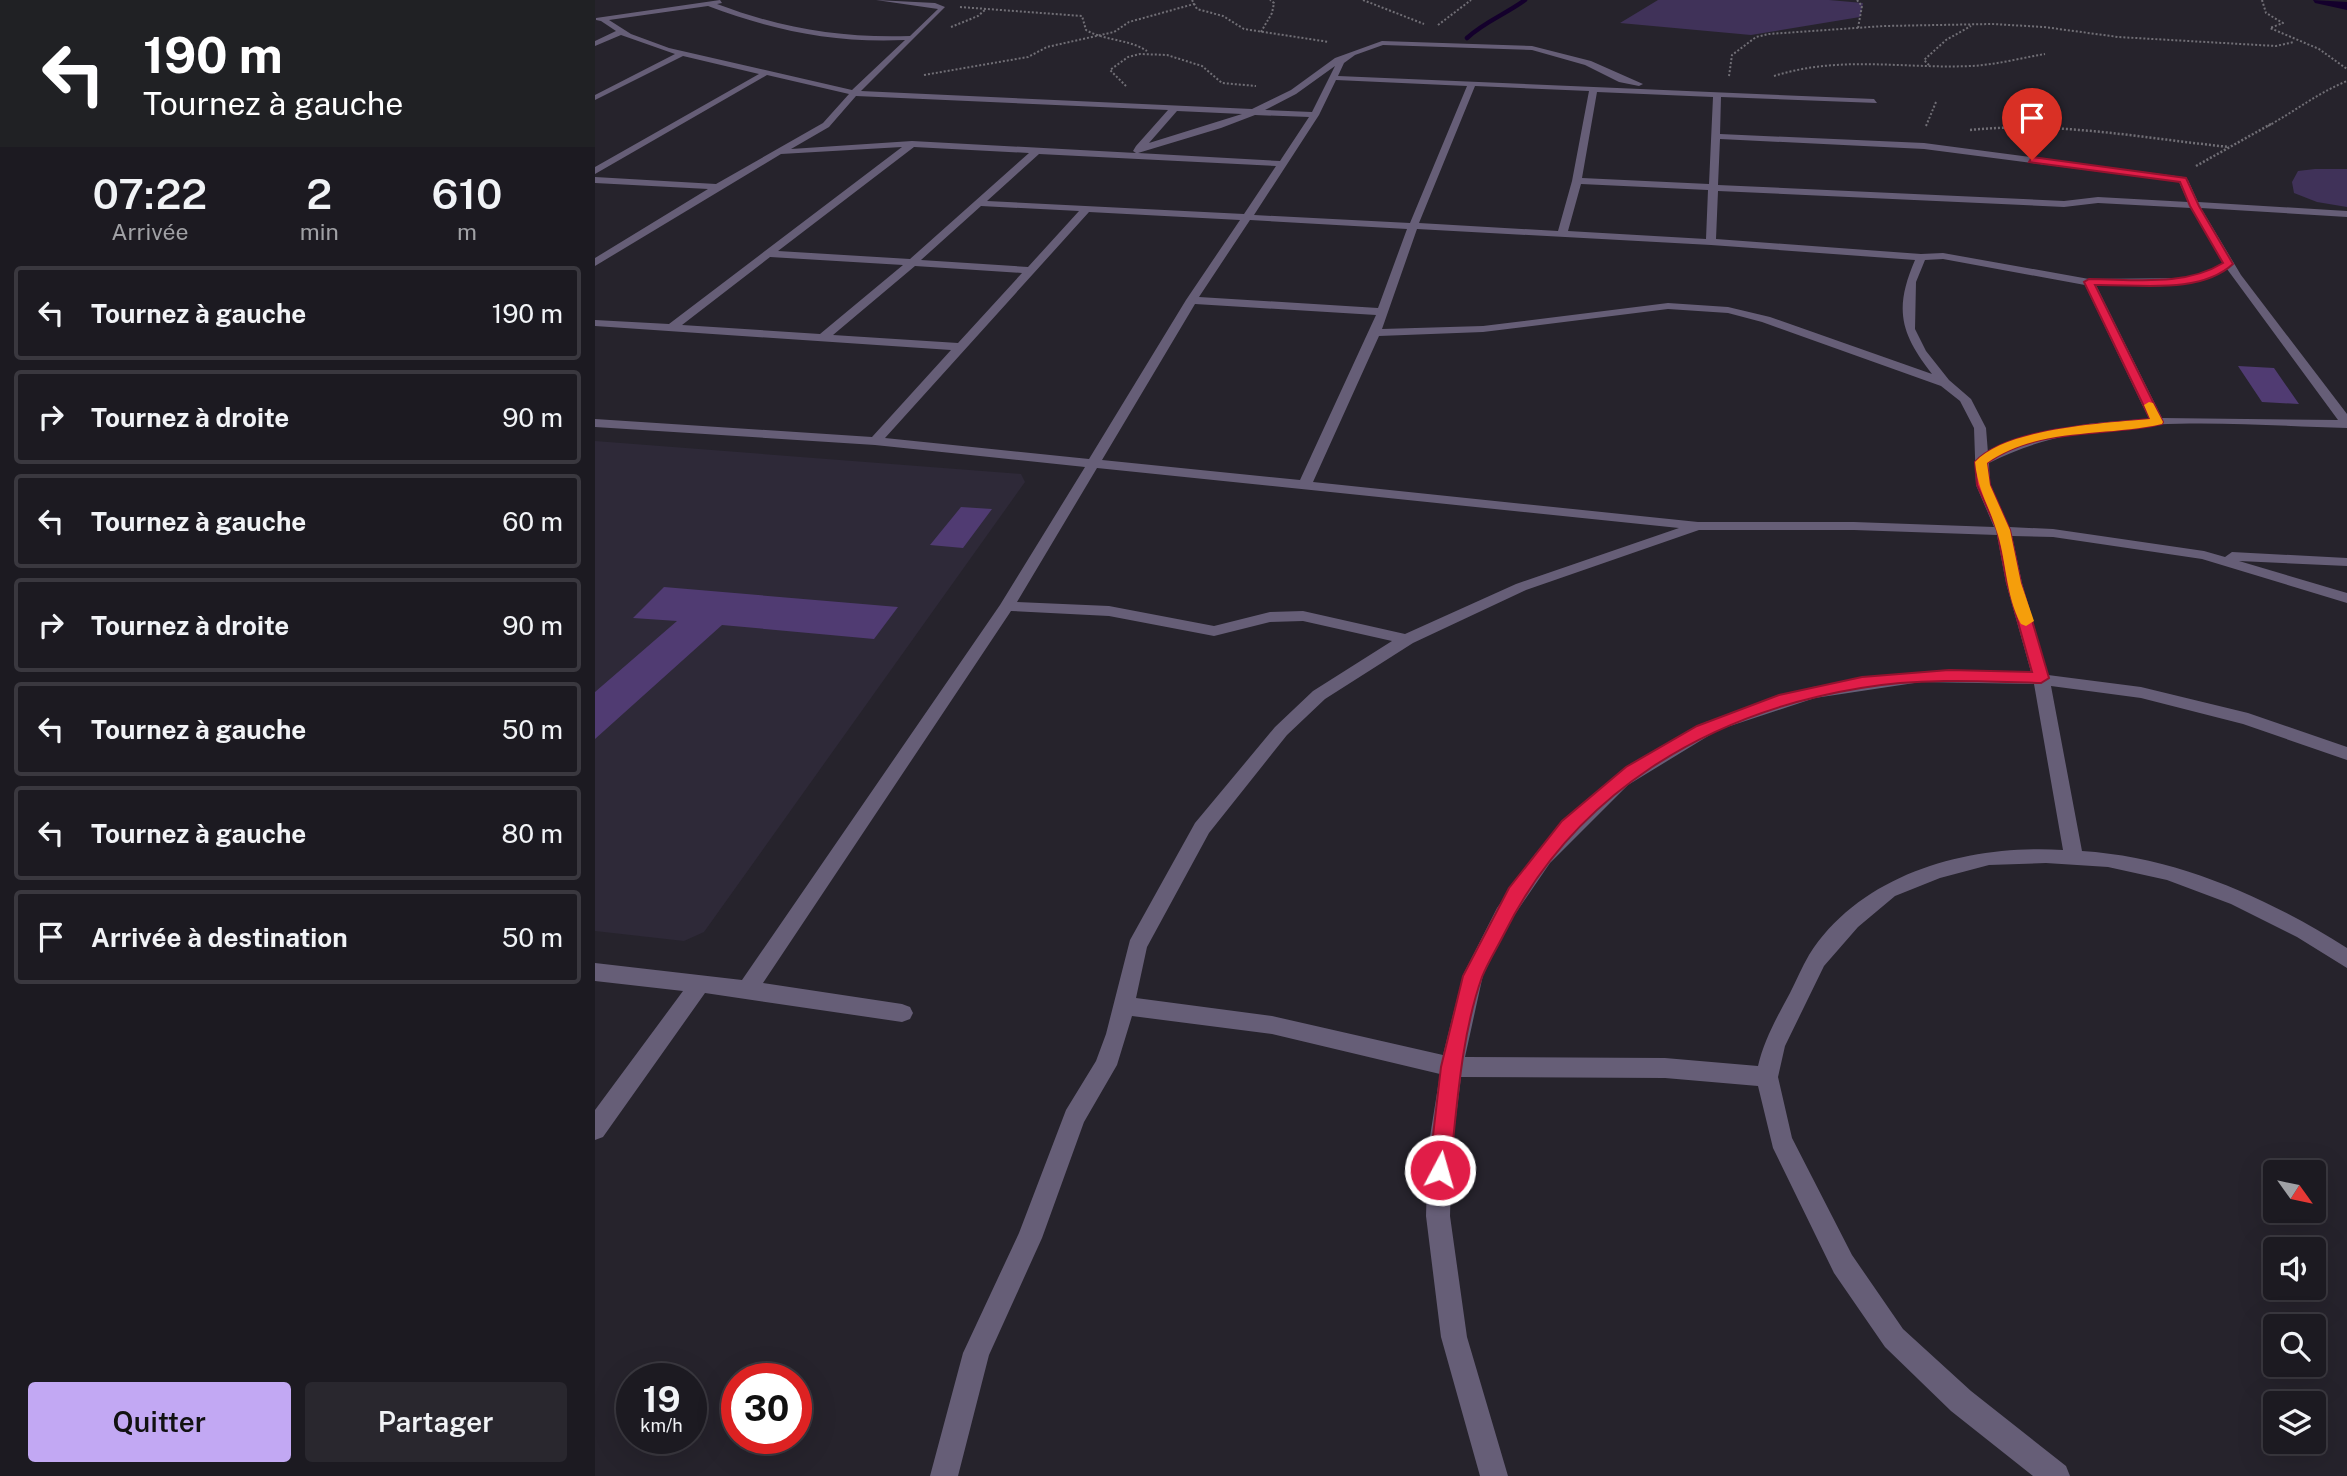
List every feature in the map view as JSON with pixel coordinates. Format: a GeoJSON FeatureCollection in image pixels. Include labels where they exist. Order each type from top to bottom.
{"type":"FeatureCollection","features":[{"type":"Feature","properties":{"kind":"street"},"geometry":{"type":"LineString","coordinates":[[599,19],[728,0]]}},
{"type":"Feature","properties":{"kind":"street"},"geometry":{"type":"LineString","coordinates":[[595,263],[717,187],[826,125],[854,93],[943,8],[879,0]]}},
{"type":"Feature","properties":{"kind":"street"},"geometry":{"type":"LineString","coordinates":[[709,4],[812,34],[831,37],[910,38]]}},
{"type":"Feature","properties":{"kind":"street"},"geometry":{"type":"LineString","coordinates":[[599,19],[628,36],[683,53],[854,93],[1315,115]]}},
{"type":"Feature","properties":{"kind":"street"},"geometry":{"type":"LineString","coordinates":[[595,44],[621,32]]}},
{"type":"Feature","properties":{"kind":"street"},"geometry":{"type":"LineString","coordinates":[[1136,152],[1198,135],[1250,113],[1294,92],[1344,55],[1382,43],[1532,48],[1588,63],[1622,80],[1655,90]]}},
{"type":"Feature","properties":{"kind":"street"},"geometry":{"type":"LineString","coordinates":[[747,989],[1007,606],[1192,300],[1315,115],[1341,62],[1356,50]]}},
{"type":"Feature","properties":{"kind":"street"},"geometry":{"type":"LineString","coordinates":[[595,98],[683,53]]}},
{"type":"Feature","properties":{"kind":"street"},"geometry":{"type":"LineString","coordinates":[[595,171],[766,73]]}},
{"type":"Feature","properties":{"kind":"street"},"geometry":{"type":"LineString","coordinates":[[1333,78],[1874,101]]}},
{"type":"Feature","properties":{"kind":"street"},"geometry":{"type":"LineString","coordinates":[[1304,486],[1375,333],[1413,227],[1472,83]]}},
{"type":"Feature","properties":{"kind":"street"},"geometry":{"type":"LineString","coordinates":[[1562,236],[1577,181],[1594,88]]}},
{"type":"Feature","properties":{"kind":"street"},"geometry":{"type":"LineString","coordinates":[[595,90],[611,90]]}},
{"type":"Feature","properties":{"kind":"street"},"geometry":{"type":"LineString","coordinates":[[1711,242],[1717,93]]}},
{"type":"Feature","properties":{"kind":"street"},"geometry":{"type":"LineString","coordinates":[[1136,152],[1174,108]]}},
{"type":"Feature","properties":{"kind":"street"},"geometry":{"type":"LineString","coordinates":[[1715,136],[1924,146],[2183,180],[2194,206],[2228,264],[2347,424]]}},
{"type":"Feature","properties":{"kind":"street"},"geometry":{"type":"LineString","coordinates":[[782,152],[912,144],[1037,151],[1136,152],[1282,164]]}},
{"type":"Feature","properties":{"kind":"street"},"geometry":{"type":"LineString","coordinates":[[671,328],[912,144]]}},
{"type":"Feature","properties":{"kind":"street"},"geometry":{"type":"LineString","coordinates":[[821,339],[912,263],[1037,151]]}},
{"type":"Feature","properties":{"kind":"street"},"geometry":{"type":"LineString","coordinates":[[595,180],[717,187]]}},
{"type":"Feature","properties":{"kind":"street"},"geometry":{"type":"LineString","coordinates":[[1577,181],[1713,185],[2064,204],[2098,200],[2347,214]]}},
{"type":"Feature","properties":{"kind":"street"},"geometry":{"type":"LineString","coordinates":[[979,203],[1711,242],[1955,258],[2089,282],[2182,281],[2209,276],[2228,264]]}},
{"type":"Feature","properties":{"kind":"street"},"geometry":{"type":"LineString","coordinates":[[875,441],[1086,209]]}},
{"type":"Feature","properties":{"kind":"street"},"geometry":{"type":"LineString","coordinates":[[768,254],[1030,270]]}},
{"type":"Feature","properties":{"kind":"street"},"geometry":{"type":"LineString","coordinates":[[1921,257],[1911,282],[1909,329],[1921,352],[1945,383],[1965,399],[1980,428],[1983,485],[2003,530],[2014,583],[2041,678],[2074,858]]}},
{"type":"Feature","properties":{"kind":"street"},"geometry":{"type":"LineString","coordinates":[[2089,282],[2157,422]]}},
{"type":"Feature","properties":{"kind":"street"},"geometry":{"type":"LineString","coordinates":[[1192,300],[1382,312]]}},
{"type":"Feature","properties":{"kind":"street"},"geometry":{"type":"LineString","coordinates":[[1375,333],[1483,329],[1668,306],[1698,307],[1766,319],[1945,383]]}},
{"type":"Feature","properties":{"kind":"street"},"geometry":{"type":"LineString","coordinates":[[595,323],[962,347]]}},
{"type":"Feature","properties":{"kind":"street"},"geometry":{"type":"LineString","coordinates":[[595,422],[875,441],[1698,526],[2003,530],[2053,533],[2204,555],[2347,562]]}},
{"type":"Feature","properties":{"kind":"street"},"geometry":{"type":"LineString","coordinates":[[1981,462],[1997,450],[2019,442],[2098,427],[2157,422],[2347,424]]}},
{"type":"Feature","properties":{"kind":"street"},"geometry":{"type":"LineString","coordinates":[[944,1476],[976,1353],[1030,1238],[1074,1117],[1106,1065],[1117,1034],[1137,946],[1202,828],[1290,722],[1319,695],[1349,674],[1407,639],[1521,587],[1698,526]]}},
{"type":"Feature","properties":{"kind":"street"},"geometry":{"type":"LineString","coordinates":[[2204,555],[2347,598]]}},
{"type":"Feature","properties":{"kind":"street"},"geometry":{"type":"LineString","coordinates":[[1007,606],[1109,611],[1214,631],[1230,629],[1254,620],[1289,615],[1407,639]]}},
{"type":"Feature","properties":{"kind":"street"},"geometry":{"type":"LineString","coordinates":[[1494,1476],[1453,1335],[1437,1196],[1451,1067],[1473,976],[1515,893],[1569,825],[1632,771],[1703,730],[1779,701],[1862,682],[1949,675],[2041,678],[2128,689],[2218,710],[2347,754]]}},
{"type":"Feature","properties":{"kind":"street"},"geometry":{"type":"LineString","coordinates":[[2056,1476],[1961,1401],[1894,1338],[1843,1264],[1781,1140],[1767,1077],[1774,1045],[1817,960],[1851,921],[1888,891],[1936,872],[1989,858],[2046,856],[2108,860],[2169,873],[2238,898],[2304,931],[2347,959]]}},
{"type":"Feature","properties":{"kind":"street"},"geometry":{"type":"LineString","coordinates":[[595,972],[747,989],[902,1013]]}},
{"type":"Feature","properties":{"kind":"street"},"geometry":{"type":"LineString","coordinates":[[595,1129],[700,984]]}},
{"type":"Feature","properties":{"kind":"street"},"geometry":{"type":"LineString","coordinates":[[1123,1006],[1272,1025],[1451,1067],[1665,1068],[1767,1077]]}},
{"type":"Feature","properties":{"kind":"path"},"geometry":{"type":"LineString","coordinates":[[1261,32],[1272,13],[1274,3],[1271,0]]}},
{"type":"Feature","properties":{"kind":"path"},"geometry":{"type":"LineString","coordinates":[[1363,0],[1406,15],[1461,46]]}},
{"type":"Feature","properties":{"kind":"path"},"geometry":{"type":"LineString","coordinates":[[1857,0],[1862,6],[1859,28]]}},
{"type":"Feature","properties":{"kind":"path"},"geometry":{"type":"LineString","coordinates":[[2262,0],[2266,13],[2283,23],[2270,28],[2294,42],[2319,49],[2347,69]]}},
{"type":"Feature","properties":{"kind":"path"},"geometry":{"type":"LineString","coordinates":[[924,75],[1028,57],[1047,47],[1114,32],[1129,22],[1193,2],[1197,9],[1223,16],[1244,29],[1356,50]]}},
{"type":"Feature","properties":{"kind":"path"},"geometry":{"type":"LineString","coordinates":[[986,10],[1083,16],[1086,30],[1148,49],[1146,52]]}},
{"type":"Feature","properties":{"kind":"path"},"geometry":{"type":"LineString","coordinates":[[1929,66],[1924,60],[1946,40],[1974,25]]}},
{"type":"Feature","properties":{"kind":"path"},"geometry":{"type":"LineString","coordinates":[[1717,93],[1729,78],[1733,55],[1756,37],[1859,28],[1974,25],[2044,27],[2118,37],[2276,46],[2294,42]]}},
{"type":"Feature","properties":{"kind":"path"},"geometry":{"type":"LineString","coordinates":[[1113,106],[1128,89],[1110,69],[1114,63],[1146,52],[1187,59],[1203,67],[1219,82],[1294,92]]}},
{"type":"Feature","properties":{"kind":"path"},"geometry":{"type":"LineString","coordinates":[[1770,77],[1802,67],[1833,63],[1972,66],[2045,54]]}},
{"type":"Feature","properties":{"kind":"path"},"geometry":{"type":"LineString","coordinates":[[2183,180],[2194,166],[2295,111],[2318,93],[2347,81]]}},
{"type":"Feature","properties":{"kind":"path"},"geometry":{"type":"LineString","coordinates":[[1961,131],[2007,125],[2229,147]]}},
{"type":"Feature","properties":{"kind":"shaded area"},"geometry":{"type":"Polygon","coordinates":[[[1658,0],[1829,0],[1863,3],[1860,17],[1751,35],[1620,23],[1658,0]]]}},
{"type":"Feature","properties":{"kind":"shaded area"},"geometry":{"type":"Polygon","coordinates":[[[2347,169],[2347,207],[2317,202],[2294,193],[2292,182],[2298,171],[2347,169]]]}},
{"type":"Feature","properties":{"kind":"shaded area"},"geometry":{"type":"Polygon","coordinates":[[[595,441],[1021,474],[1025,482],[704,932],[684,941],[595,931],[595,441]]]}},
{"type":"Feature","properties":{"kind":"building"},"geometry":{"type":"Polygon","coordinates":[[[2238,366],[2274,368],[2299,404],[2262,402],[2238,366]]]}},
{"type":"Feature","properties":{"kind":"building"},"geometry":{"type":"Polygon","coordinates":[[[961,507],[992,509],[963,548],[930,545],[961,507]]]}},
{"type":"Feature","properties":{"kind":"building"},"geometry":{"type":"Polygon","coordinates":[[[664,587],[898,607],[874,639],[722,625],[595,739],[595,692],[677,621],[633,618],[664,587]]]}},
{"type":"Feature","properties":{"kind":"waterway"},"geometry":{"type":"LineString","coordinates":[[1467,38],[1525,0]]}},
{"type":"Feature","properties":{"kind":"waterway"},"geometry":{"type":"LineString","coordinates":[[2320,0],[2347,6]]}},
{"type":"Feature","properties":{"kind":"slow traffic"},"geometry":{"type":"LineString","coordinates":[[2026,621],[2014,583],[2003,530],[1983,485],[1981,462],[1997,450],[2019,442],[2109,425],[2157,422],[2149,405]]}},
{"type":"Feature","properties":{"kind":"route"},"geometry":{"type":"LineString","coordinates":[[1440,1170],[1451,1067],[1473,976],[1515,893],[1569,825],[1632,771],[1703,730],[1779,701],[1862,682],[1949,675],[2041,678],[2014,583],[2003,530],[1983,485],[1981,462],[1997,450],[2019,442],[2109,425],[2157,422],[2089,282],[2182,281],[2209,276],[2228,264],[2194,206],[2183,180],[2032,160]]}}]}
